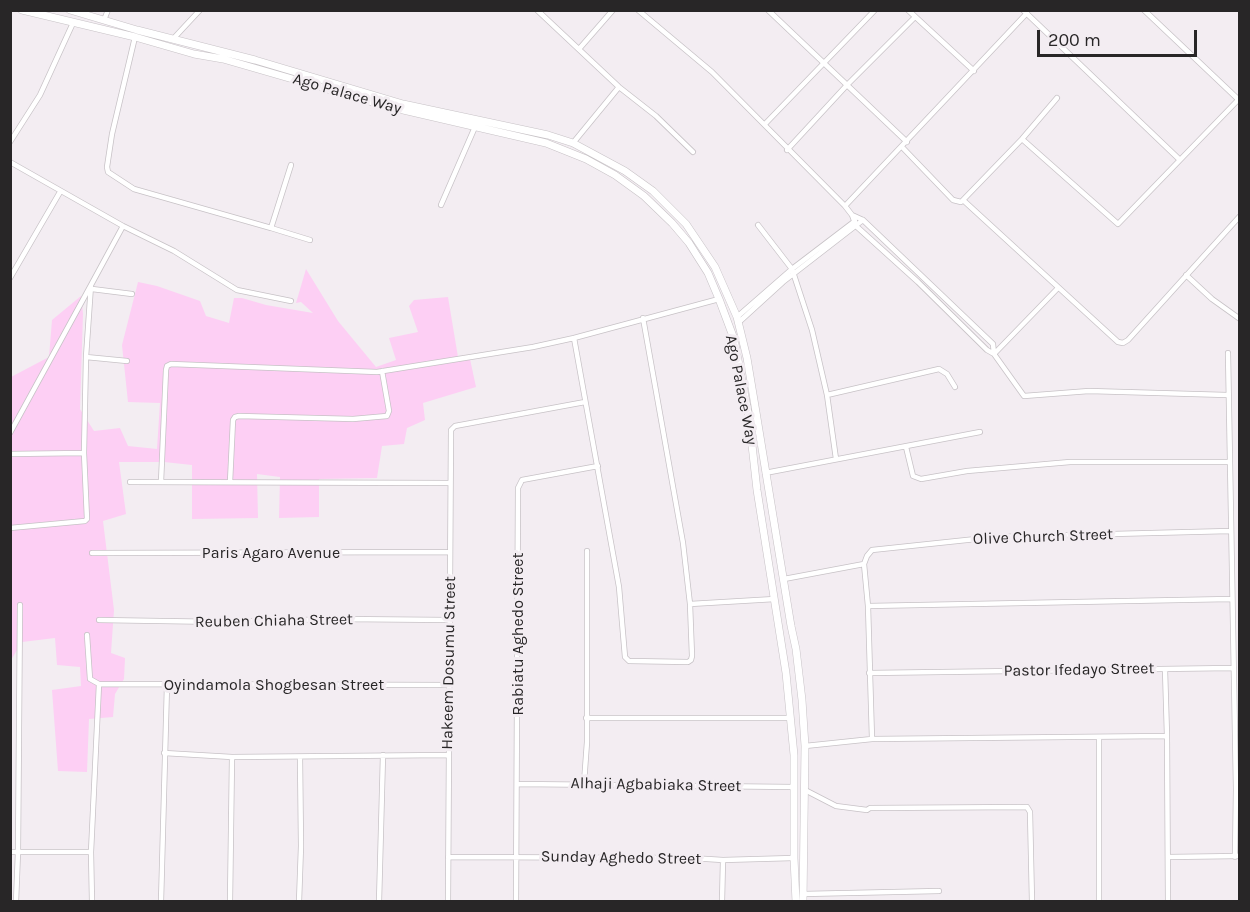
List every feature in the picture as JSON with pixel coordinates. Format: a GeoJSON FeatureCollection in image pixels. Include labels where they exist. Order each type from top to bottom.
{"type":"FeatureCollection","features":[{"type":"Feature","properties":{"kind":"main road","name":"Ago Palace Way"},"geometry":{"type":"LineString","coordinates":[[22,10],[238,63],[386,106],[546,143],[586,159],[615,175],[644,196],[672,223],[689,243],[708,273],[719,298],[734,339],[749,418],[757,490],[783,652],[794,755],[796,902]]}},
{"type":"Feature","properties":{"kind":"main road","name":"Ago Palace Way"},"geometry":{"type":"LineString","coordinates":[[70,10],[255,60],[403,104],[548,135],[573,143],[625,171],[652,191],[686,224],[715,267],[737,320],[747,358],[797,654],[805,746],[803,898]]}},
{"type":"Feature","properties":{"kind":"main road"},"geometry":{"type":"LineString","coordinates":[[783,652],[797,654]]}},
{"type":"Feature","properties":{"kind":"main road"},"geometry":{"type":"LineString","coordinates":[[784,663],[798,666]]}},
{"type":"Feature","properties":{"kind":"street"},"geometry":{"type":"LineString","coordinates":[[104,20],[108,10]]}},
{"type":"Feature","properties":{"kind":"street"},"geometry":{"type":"LineString","coordinates":[[173,39],[200,10]]}},
{"type":"Feature","properties":{"kind":"street"},"geometry":{"type":"LineString","coordinates":[[537,10],[693,152]]}},
{"type":"Feature","properties":{"kind":"street"},"geometry":{"type":"LineString","coordinates":[[579,49],[613,10]]}},
{"type":"Feature","properties":{"kind":"street"},"geometry":{"type":"LineString","coordinates":[[638,10],[712,72],[765,124],[787,150],[845,206],[855,224],[987,350],[994,354],[1024,396],[1089,392],[1227,395]]}},
{"type":"Feature","properties":{"kind":"street"},"geometry":{"type":"LineString","coordinates":[[768,10],[907,142]]}},
{"type":"Feature","properties":{"kind":"street"},"geometry":{"type":"LineString","coordinates":[[765,124],[875,10]]}},
{"type":"Feature","properties":{"kind":"street"},"geometry":{"type":"LineString","coordinates":[[908,10],[974,71]]}},
{"type":"Feature","properties":{"kind":"street"},"geometry":{"type":"LineString","coordinates":[[1022,139],[1118,224],[1239,100],[1144,10]]}},
{"type":"Feature","properties":{"kind":"street"},"geometry":{"type":"LineString","coordinates":[[845,206],[974,71],[1025,12],[1180,160]]}},
{"type":"Feature","properties":{"kind":"street"},"geometry":{"type":"LineString","coordinates":[[787,150],[847,85],[915,17]]}},
{"type":"Feature","properties":{"kind":"street"},"geometry":{"type":"LineString","coordinates":[[10,142],[40,94],[73,22]]}},
{"type":"Feature","properties":{"kind":"street"},"geometry":{"type":"LineString","coordinates":[[135,37],[112,134],[106,167],[108,172],[134,189],[310,240]]}},
{"type":"Feature","properties":{"kind":"street"},"geometry":{"type":"LineString","coordinates":[[573,143],[619,87]]}},
{"type":"Feature","properties":{"kind":"street"},"geometry":{"type":"LineString","coordinates":[[902,147],[953,200],[961,202],[1022,139],[1057,98]]}},
{"type":"Feature","properties":{"kind":"street"},"geometry":{"type":"LineString","coordinates":[[441,206],[475,127]]}},
{"type":"Feature","properties":{"kind":"street"},"geometry":{"type":"LineString","coordinates":[[10,162],[60,192],[174,251],[237,290],[291,301]]}},
{"type":"Feature","properties":{"kind":"street"},"geometry":{"type":"LineString","coordinates":[[271,228],[291,165]]}},
{"type":"Feature","properties":{"kind":"street"},"geometry":{"type":"LineString","coordinates":[[10,278],[60,192]]}},
{"type":"Feature","properties":{"kind":"street"},"geometry":{"type":"LineString","coordinates":[[963,200],[1118,342],[1123,343],[1239,216]]}},
{"type":"Feature","properties":{"kind":"street"},"geometry":{"type":"LineString","coordinates":[[852,215],[861,218],[993,344],[994,354]]}},
{"type":"Feature","properties":{"kind":"street"},"geometry":{"type":"LineString","coordinates":[[737,320],[861,218]]}},
{"type":"Feature","properties":{"kind":"street"},"geometry":{"type":"LineString","coordinates":[[758,225],[793,272],[812,330],[827,395],[836,459]]}},
{"type":"Feature","properties":{"kind":"street"},"geometry":{"type":"LineString","coordinates":[[10,433],[92,287],[123,226]]}},
{"type":"Feature","properties":{"kind":"street"},"geometry":{"type":"LineString","coordinates":[[1186,275],[1212,299],[1239,319]]}},
{"type":"Feature","properties":{"kind":"street"},"geometry":{"type":"LineString","coordinates":[[92,287],[132,294]]}},
{"type":"Feature","properties":{"kind":"street"},"geometry":{"type":"LineString","coordinates":[[10,528],[85,521],[88,515],[84,453],[86,357],[92,287]]}},
{"type":"Feature","properties":{"kind":"street"},"geometry":{"type":"LineString","coordinates":[[994,354],[1058,288]]}},
{"type":"Feature","properties":{"kind":"street"},"geometry":{"type":"LineString","coordinates":[[161,482],[166,370],[171,364],[382,371],[533,347],[719,298]]}},
{"type":"Feature","properties":{"kind":"street"},"geometry":{"type":"LineString","coordinates":[[574,338],[619,588],[625,657],[629,661],[688,662],[691,660],[690,604],[679,524],[643,318]]}},
{"type":"Feature","properties":{"kind":"street"},"geometry":{"type":"LineString","coordinates":[[1168,857],[1237,856],[1238,789],[1231,599],[1228,353]]}},
{"type":"Feature","properties":{"kind":"street"},"geometry":{"type":"LineString","coordinates":[[86,357],[127,361]]}},
{"type":"Feature","properties":{"kind":"street"},"geometry":{"type":"LineString","coordinates":[[827,395],[939,369],[947,374],[955,387]]}},
{"type":"Feature","properties":{"kind":"street"},"geometry":{"type":"LineString","coordinates":[[230,482],[235,417],[353,419],[387,417],[389,411],[382,371]]}},
{"type":"Feature","properties":{"kind":"street","name":"Hakeem Dosumu Street"},"geometry":{"type":"LineString","coordinates":[[448,902],[451,430],[455,426],[585,402]]}},
{"type":"Feature","properties":{"kind":"street"},"geometry":{"type":"LineString","coordinates":[[765,473],[980,432]]}},
{"type":"Feature","properties":{"kind":"street"},"geometry":{"type":"LineString","coordinates":[[906,447],[913,476],[921,479],[967,471],[1070,462],[1228,462]]}},
{"type":"Feature","properties":{"kind":"street"},"geometry":{"type":"LineString","coordinates":[[10,454],[84,453]]}},
{"type":"Feature","properties":{"kind":"street","name":"Rabiatu Aghedo Street"},"geometry":{"type":"LineString","coordinates":[[516,902],[519,483],[522,480],[598,466]]}},
{"type":"Feature","properties":{"kind":"street"},"geometry":{"type":"LineString","coordinates":[[130,482],[449,483]]}},
{"type":"Feature","properties":{"kind":"street","name":"Olive Church Street"},"geometry":{"type":"LineString","coordinates":[[864,564],[872,550],[916,544],[995,537],[1230,531]]}},
{"type":"Feature","properties":{"kind":"street"},"geometry":{"type":"LineString","coordinates":[[584,783],[587,550]]}},
{"type":"Feature","properties":{"kind":"street","name":"Paris Agaro Avenue"},"geometry":{"type":"LineString","coordinates":[[92,553],[450,552]]}},
{"type":"Feature","properties":{"kind":"street"},"geometry":{"type":"LineString","coordinates":[[784,579],[864,564],[868,606],[872,739]]}},
{"type":"Feature","properties":{"kind":"street"},"geometry":{"type":"LineString","coordinates":[[690,604],[775,598]]}},
{"type":"Feature","properties":{"kind":"street"},"geometry":{"type":"LineString","coordinates":[[868,606],[1231,599]]}},
{"type":"Feature","properties":{"kind":"street"},"geometry":{"type":"LineString","coordinates":[[16,902],[20,604]]}},
{"type":"Feature","properties":{"kind":"street","name":"Reuben Chiaha Street"},"geometry":{"type":"LineString","coordinates":[[99,620],[222,622],[449,620]]}},
{"type":"Feature","properties":{"kind":"street"},"geometry":{"type":"LineString","coordinates":[[87,635],[90,679],[99,684],[91,852],[92,902]]}},
{"type":"Feature","properties":{"kind":"street"},"geometry":{"type":"LineString","coordinates":[[1165,669],[1233,668]]}},
{"type":"Feature","properties":{"kind":"street","name":"Pastor Ifedayo Street"},"geometry":{"type":"LineString","coordinates":[[869,673],[1165,669],[1168,902]]}},
{"type":"Feature","properties":{"kind":"street","name":"Oyindamola Shogbesan Street"},"geometry":{"type":"LineString","coordinates":[[99,684],[450,685]]}},
{"type":"Feature","properties":{"kind":"street"},"geometry":{"type":"LineString","coordinates":[[161,902],[167,685]]}},
{"type":"Feature","properties":{"kind":"street"},"geometry":{"type":"LineString","coordinates":[[586,718],[790,718]]}},
{"type":"Feature","properties":{"kind":"street"},"geometry":{"type":"LineString","coordinates":[[805,746],[872,739],[1167,736]]}},
{"type":"Feature","properties":{"kind":"street"},"geometry":{"type":"LineString","coordinates":[[1099,737],[1099,902]]}},
{"type":"Feature","properties":{"kind":"street"},"geometry":{"type":"LineString","coordinates":[[164,753],[232,758],[448,755]]}},
{"type":"Feature","properties":{"kind":"street"},"geometry":{"type":"LineString","coordinates":[[379,902],[383,755]]}},
{"type":"Feature","properties":{"kind":"street"},"geometry":{"type":"LineString","coordinates":[[299,902],[300,757]]}},
{"type":"Feature","properties":{"kind":"street"},"geometry":{"type":"LineString","coordinates":[[230,902],[232,758]]}},
{"type":"Feature","properties":{"kind":"street","name":"Alhaji Agbabiaka Street"},"geometry":{"type":"LineString","coordinates":[[518,784],[794,786]]}},
{"type":"Feature","properties":{"kind":"street"},"geometry":{"type":"LineString","coordinates":[[805,790],[836,806],[867,810],[870,808],[1027,807],[1030,812],[1032,902]]}},
{"type":"Feature","properties":{"kind":"street"},"geometry":{"type":"LineString","coordinates":[[10,852],[91,852]]}},
{"type":"Feature","properties":{"kind":"street","name":"Sunday Aghedo Street"},"geometry":{"type":"LineString","coordinates":[[448,856],[723,860],[794,858]]}},
{"type":"Feature","properties":{"kind":"street"},"geometry":{"type":"LineString","coordinates":[[722,902],[723,860]]}},
{"type":"Feature","properties":{"kind":"street"},"geometry":{"type":"LineString","coordinates":[[803,898],[939,891]]}},
{"type":"Feature","properties":{"kind":"shaded area"},"geometry":{"type":"Polygon","coordinates":[[[306,269],[338,321],[376,367],[396,360],[389,338],[418,332],[409,306],[414,300],[448,297],[458,357],[470,359],[476,387],[423,403],[425,420],[407,428],[404,444],[382,446],[377,478],[319,479],[319,517],[279,518],[280,477],[257,474],[258,518],[192,519],[192,465],[164,462],[119,462],[126,514],[103,521],[114,610],[111,653],[125,658],[124,679],[115,694],[113,717],[89,719],[87,772],[58,771],[52,690],[81,686],[80,667],[57,665],[55,638],[22,642],[11,660],[11,377],[49,357],[52,320],[81,296],[83,314],[80,409],[94,431],[120,428],[128,446],[157,449],[160,403],[128,402],[122,345],[138,282],[200,301],[206,316],[229,323],[234,298],[313,313],[301,302],[296,303],[306,269]]]}}]}
